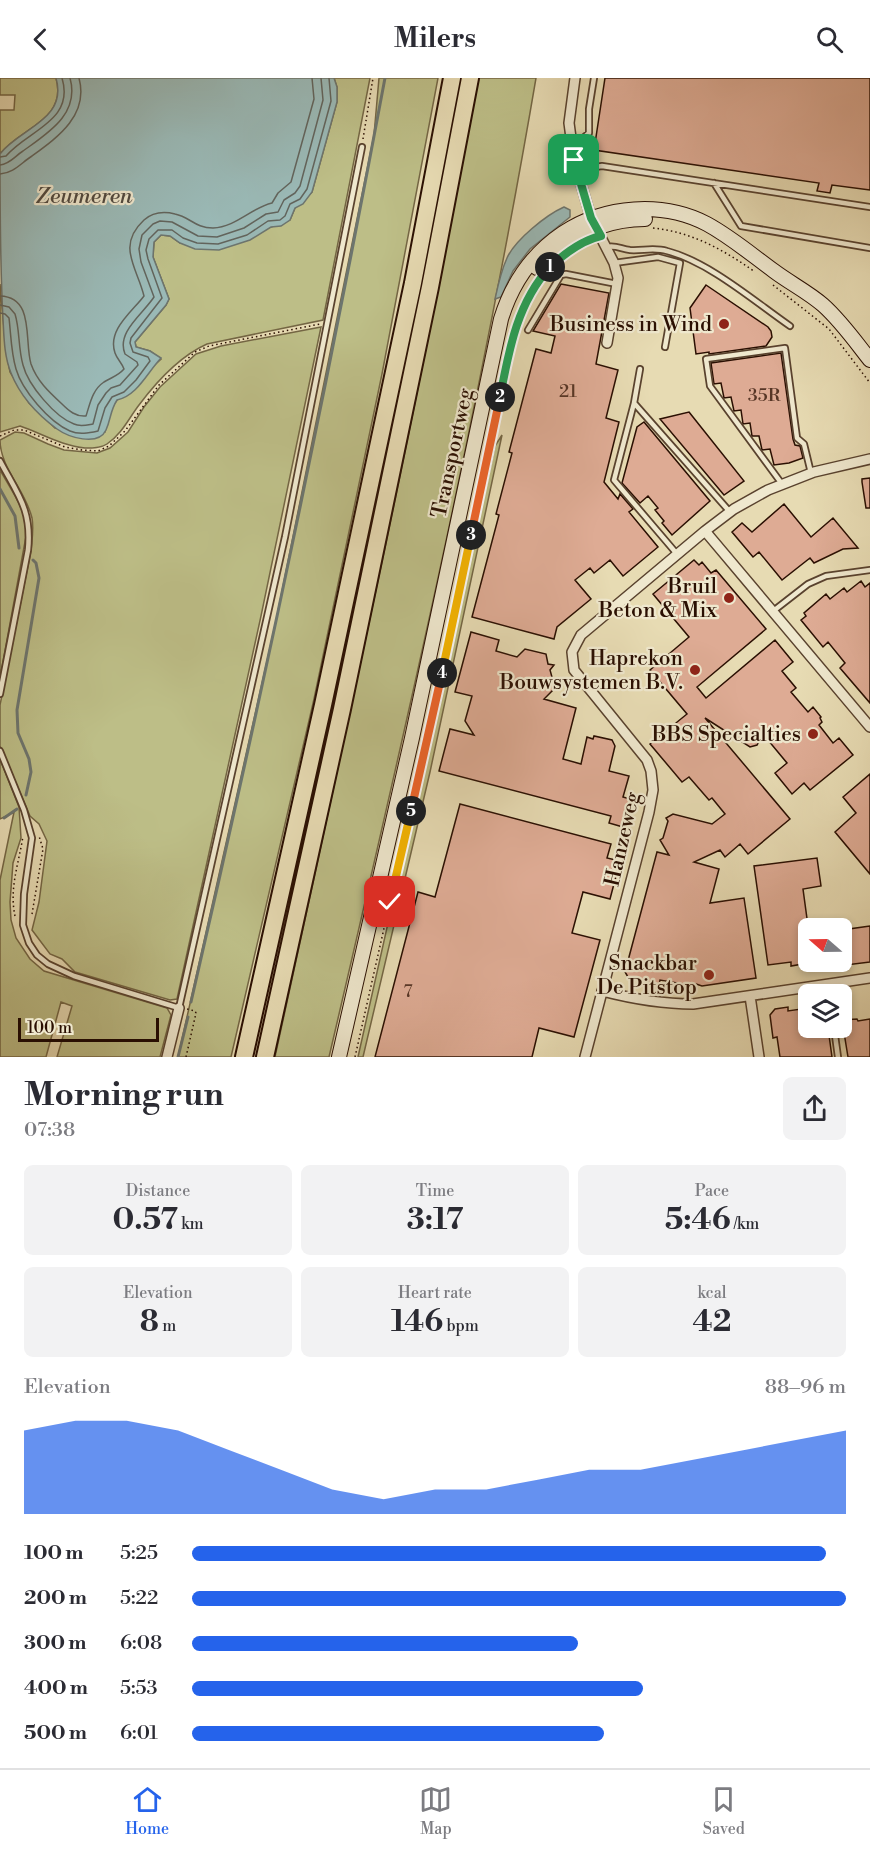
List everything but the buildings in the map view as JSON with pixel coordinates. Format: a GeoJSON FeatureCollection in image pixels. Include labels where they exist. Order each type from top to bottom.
{"type":"FeatureCollection","features":[{"type":"Feature","properties":{"kind":"highway"},"geometry":{"type":"LineString","coordinates":[[244,1057],[333,658],[413,283],[452,78]]}},
{"type":"Feature","properties":{"kind":"highway"},"geometry":{"type":"LineString","coordinates":[[265,1057],[342,709],[430,287],[470,78]]}},
{"type":"Feature","properties":{"kind":"street"},"geometry":{"type":"LineString","coordinates":[[575,78],[570,116],[576,170],[594,223],[614,263],[618,278],[607,343]]}},
{"type":"Feature","properties":{"kind":"street","name":"Transportweg"},"geometry":{"type":"LineString","coordinates":[[339,1057],[412,738],[506,305],[520,275],[537,255],[564,232],[594,223],[621,211],[651,209],[675,212],[706,224],[822,304],[840,322],[870,360]]}},
{"type":"Feature","properties":{"kind":"street","name":"Transportweg"},"geometry":{"type":"LineString","coordinates":[[346,1057],[418,745],[510,315],[524,286],[542,263],[565,243],[594,223],[660,219],[683,224],[721,240],[820,309],[843,334],[870,370]]}},
{"type":"Feature","properties":{"kind":"street","name":"Hanzeweg"},"geometry":{"type":"LineString","coordinates":[[585,1057],[653,790],[647,760],[574,670],[572,652],[581,635],[730,512],[782,484],[811,473],[870,459]]}},
{"type":"Feature","properties":{"kind":"street"},"geometry":{"type":"LineString","coordinates":[[705,531],[870,727]]}},
{"type":"Feature","properties":{"kind":"street"},"geometry":{"type":"LineString","coordinates":[[848,984],[870,978]]}},
{"type":"Feature","properties":{"kind":"street"},"geometry":{"type":"LineString","coordinates":[[602,991],[639,1000],[671,1004],[693,1004],[798,992]]}},
{"type":"Feature","properties":{"kind":"street"},"geometry":{"type":"LineString","coordinates":[[750,996],[759,1057]]}},
{"type":"Feature","properties":{"kind":"street"},"geometry":{"type":"LineString","coordinates":[[167,1057],[179,1008]]}},
{"type":"Feature","properties":{"kind":"lane"},"geometry":{"type":"LineString","coordinates":[[571,140],[582,139],[589,133],[589,109],[594,78]]}},
{"type":"Feature","properties":{"kind":"lane"},"geometry":{"type":"LineString","coordinates":[[0,751],[32,838],[24,894],[23,925],[37,955],[48,964],[74,976],[179,1008],[285,537],[362,147]]}},
{"type":"Feature","properties":{"kind":"lane"},"geometry":{"type":"LineString","coordinates":[[576,170],[602,166],[870,207]]}},
{"type":"Feature","properties":{"kind":"lane"},"geometry":{"type":"LineString","coordinates":[[714,183],[741,226],[870,248]]}},
{"type":"Feature","properties":{"kind":"lane"},"geometry":{"type":"LineString","coordinates":[[607,247],[630,250],[665,250],[684,256],[701,264],[790,326]]}},
{"type":"Feature","properties":{"kind":"lane"},"geometry":{"type":"LineString","coordinates":[[614,263],[658,257],[680,263],[665,347]]}},
{"type":"Feature","properties":{"kind":"lane"},"geometry":{"type":"LineString","coordinates":[[528,330],[561,275],[617,284]]}},
{"type":"Feature","properties":{"kind":"lane"},"geometry":{"type":"LineString","coordinates":[[782,484],[710,386],[706,359],[785,348],[797,438],[804,444],[811,473]]}},
{"type":"Feature","properties":{"kind":"lane"},"geometry":{"type":"LineString","coordinates":[[640,369],[634,403],[614,480],[677,554]]}},
{"type":"Feature","properties":{"kind":"lane"},"geometry":{"type":"LineString","coordinates":[[634,403],[730,512]]}},
{"type":"Feature","properties":{"kind":"lane"},"geometry":{"type":"LineString","coordinates":[[0,460],[24,505],[29,518],[30,530],[0,694]]}},
{"type":"Feature","properties":{"kind":"lane"},"geometry":{"type":"LineString","coordinates":[[772,612],[808,584],[826,576],[870,570]]}},
{"type":"Feature","properties":{"kind":"lane"},"geometry":{"type":"LineString","coordinates":[[835,1038],[838,1057]]}},
{"type":"Feature","properties":{"kind":"path"},"geometry":{"type":"LineString","coordinates":[[362,147],[373,78]]}},
{"type":"Feature","properties":{"kind":"path"},"geometry":{"type":"LineString","coordinates":[[653,228],[688,234],[715,246],[758,274]]}},
{"type":"Feature","properties":{"kind":"path","name":"Transportweg"},"geometry":{"type":"LineString","coordinates":[[355,1057],[440,682],[508,355],[519,316],[530,293],[544,274]]}},
{"type":"Feature","properties":{"kind":"path"},"geometry":{"type":"LineString","coordinates":[[766,280],[829,328],[870,383]]}},
{"type":"Feature","properties":{"kind":"path"},"geometry":{"type":"LineString","coordinates":[[0,436],[14,430],[24,430],[65,447],[98,451],[109,446],[126,431],[159,385],[195,352],[209,346],[327,323]]}},
{"type":"Feature","properties":{"kind":"path"},"geometry":{"type":"LineString","coordinates":[[15,916],[12,900],[26,818]]}},
{"type":"Feature","properties":{"kind":"path"},"geometry":{"type":"LineString","coordinates":[[26,935],[35,901],[43,849],[38,834]]}},
{"type":"Feature","properties":{"kind":"path"},"geometry":{"type":"LineString","coordinates":[[179,1008],[195,1011],[196,1014],[186,1057]]}},
{"type":"Feature","properties":{"kind":"green space"},"geometry":{"type":"Polygon","coordinates":[[[0,78],[56,78],[58,92],[49,114],[0,154],[0,110],[14,110],[15,95],[0,95],[0,78]]]}},
{"type":"Feature","properties":{"kind":"green space"},"geometry":{"type":"Polygon","coordinates":[[[334,78],[370,78],[323,320],[207,344],[197,349],[161,378],[117,436],[102,446],[85,448],[68,445],[20,426],[0,432],[0,284],[10,372],[29,403],[55,428],[105,432],[110,410],[117,400],[161,359],[150,351],[136,347],[135,342],[169,299],[153,257],[154,242],[161,235],[170,236],[180,243],[271,227],[290,220],[295,208],[312,192],[337,102],[337,87],[334,78]]]}},
{"type":"Feature","properties":{"kind":"green space"},"geometry":{"type":"Polygon","coordinates":[[[379,78],[438,78],[382,374],[314,699],[231,1057],[178,1057],[276,621],[374,135],[379,78]]]}},
{"type":"Feature","properties":{"kind":"green space"},"geometry":{"type":"Polygon","coordinates":[[[478,78],[536,78],[466,447],[386,813],[329,1057],[275,1057],[406,446],[478,78]]]}},
{"type":"Feature","properties":{"kind":"green space"},"geometry":{"type":"Polygon","coordinates":[[[321,327],[261,616],[177,999],[170,1000],[75,972],[62,959],[50,954],[32,930],[39,902],[47,841],[39,824],[30,816],[0,746],[0,705],[31,551],[33,526],[29,508],[4,460],[0,440],[15,432],[24,433],[64,450],[97,453],[110,448],[128,432],[160,387],[196,354],[221,346],[321,327]]]}},
{"type":"Feature","properties":{"kind":"green space"},"geometry":{"type":"Polygon","coordinates":[[[502,435],[430,772],[363,1057],[358,1057],[495,446],[502,435]]]}},
{"type":"Feature","properties":{"kind":"green space"},"geometry":{"type":"Polygon","coordinates":[[[0,470],[20,507],[27,531],[0,678],[0,470]]]}},
{"type":"Feature","properties":{"kind":"green space"},"geometry":{"type":"Polygon","coordinates":[[[0,759],[19,807],[21,838],[13,863],[10,902],[11,920],[16,938],[30,959],[44,971],[167,1008],[171,1015],[160,1057],[57,1057],[72,1006],[61,1002],[46,1057],[0,1057],[0,880],[14,812],[0,819],[0,759]]]}},
{"type":"Feature","properties":{"kind":"water","name":"Zeumeren"},"geometry":{"type":"Polygon","coordinates":[[[56,78],[334,78],[337,87],[337,102],[312,192],[303,204],[295,208],[290,220],[281,226],[271,227],[250,240],[219,250],[195,249],[170,236],[161,235],[154,242],[153,257],[169,299],[135,342],[136,347],[150,351],[161,358],[136,389],[117,400],[102,435],[90,439],[62,432],[36,411],[24,397],[15,381],[9,367],[5,346],[0,154],[49,114],[58,92],[56,78]]]}},
{"type":"Feature","properties":{"kind":"water"},"geometry":{"type":"Polygon","coordinates":[[[564,207],[570,210],[570,217],[530,249],[513,271],[501,297],[495,299],[503,268],[511,251],[532,229],[564,207]]]}},
{"type":"Feature","properties":{"kind":"waterway"},"geometry":{"type":"LineString","coordinates":[[191,1002],[293,542],[385,78]]}},
{"type":"Feature","properties":{"kind":"waterway"},"geometry":{"type":"LineString","coordinates":[[0,489],[15,516],[19,548]]}},
{"type":"Feature","properties":{"kind":"waterway"},"geometry":{"type":"LineString","coordinates":[[26,795],[31,772],[29,759],[18,733],[17,710],[39,578],[36,563],[33,560]]}},
{"type":"Feature","properties":{"kind":"waterway"},"geometry":{"type":"LineString","coordinates":[[4,818],[17,809]]}},
{"type":"Feature","properties":{"kind":"waterway"},"geometry":{"type":"LineString","coordinates":[[178,1057],[188,1017]]}},
{"type":"Feature","properties":{"kind":"place","name":"Business in Wind"},"geometry":{"type":"Point","coordinates":[724,324]}},
{"type":"Feature","properties":{"kind":"place","name":"Bruil Beton & Mix"},"geometry":{"type":"Point","coordinates":[729,598]}},
{"type":"Feature","properties":{"kind":"place","name":"Haprekon Bouwsystemen B.V."},"geometry":{"type":"Point","coordinates":[695,670]}},
{"type":"Feature","properties":{"kind":"place","name":"BBS Specialties"},"geometry":{"type":"Point","coordinates":[813,734]}},
{"type":"Feature","properties":{"kind":"place","name":"Snackbar De Pitstop"},"geometry":{"type":"Point","coordinates":[709,975]}},
{"type":"Feature","properties":{"kind":"route"},"geometry":{"type":"LineString","coordinates":[[390,902],[492,438],[510,345],[519,316],[530,293],[553,265],[578,246],[601,236],[591,218],[574,160]]}}]}
